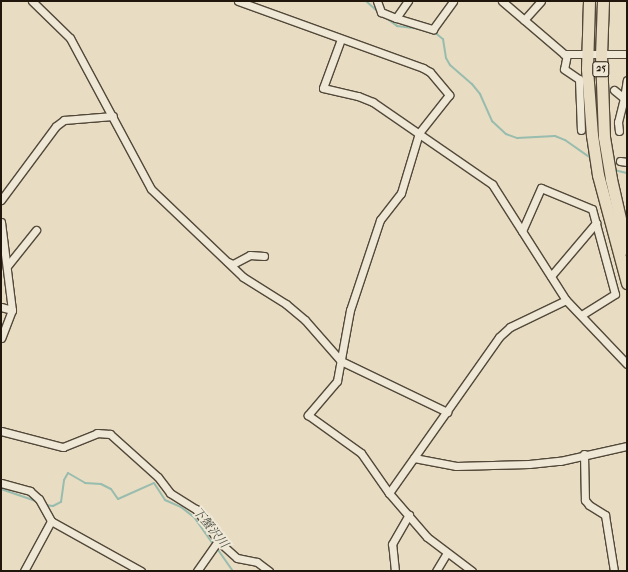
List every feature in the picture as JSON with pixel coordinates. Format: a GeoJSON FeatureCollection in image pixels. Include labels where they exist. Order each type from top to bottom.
{"type":"FeatureCollection","features":[{"type":"Feature","properties":{"kind":"main road","name":"25"},"geometry":{"type":"LineString","coordinates":[[589,1],[588,55],[592,135],[598,175],[627,283]]}},
{"type":"Feature","properties":{"kind":"main road","name":"25"},"geometry":{"type":"LineString","coordinates":[[603,1],[601,55],[604,137],[611,179],[627,249]]}},
{"type":"Feature","properties":{"kind":"street"},"geometry":{"type":"LineString","coordinates":[[32,1],[70,38],[114,116],[151,188],[250,283],[286,304],[305,320],[341,361],[447,412]]}},
{"type":"Feature","properties":{"kind":"street"},"geometry":{"type":"LineString","coordinates":[[238,1],[430,72],[449,95],[419,133],[401,193],[380,220],[350,310],[337,381],[308,415],[361,453],[389,493],[427,537],[472,571]]}},
{"type":"Feature","properties":{"kind":"street"},"geometry":{"type":"LineString","coordinates":[[377,1],[381,12],[433,29],[453,1]]}},
{"type":"Feature","properties":{"kind":"street"},"geometry":{"type":"LineString","coordinates":[[502,1],[567,54],[627,54]]}},
{"type":"Feature","properties":{"kind":"street"},"geometry":{"type":"LineString","coordinates":[[524,20],[541,1]]}},
{"type":"Feature","properties":{"kind":"street"},"geometry":{"type":"LineString","coordinates":[[396,18],[404,2]]}},
{"type":"Feature","properties":{"kind":"street"},"geometry":{"type":"LineString","coordinates":[[341,39],[323,88],[358,96],[372,102],[492,184],[566,300],[627,364]]}},
{"type":"Feature","properties":{"kind":"street"},"geometry":{"type":"LineString","coordinates":[[567,54],[564,69],[579,79],[581,130]]}},
{"type":"Feature","properties":{"kind":"street"},"geometry":{"type":"LineString","coordinates":[[619,131],[618,122],[626,98],[627,80]]}},
{"type":"Feature","properties":{"kind":"street"},"geometry":{"type":"LineString","coordinates":[[614,90],[626,98]]}},
{"type":"Feature","properties":{"kind":"street"},"geometry":{"type":"LineString","coordinates":[[1,200],[56,126],[64,120],[114,116]]}},
{"type":"Feature","properties":{"kind":"street"},"geometry":{"type":"LineString","coordinates":[[522,231],[540,188],[592,209],[615,294],[581,315]]}},
{"type":"Feature","properties":{"kind":"street"},"geometry":{"type":"LineString","coordinates":[[1,222],[8,265],[12,310],[1,338]]}},
{"type":"Feature","properties":{"kind":"street"},"geometry":{"type":"LineString","coordinates":[[551,276],[596,223]]}},
{"type":"Feature","properties":{"kind":"street"},"geometry":{"type":"LineString","coordinates":[[8,265],[36,230]]}},
{"type":"Feature","properties":{"kind":"street"},"geometry":{"type":"LineString","coordinates":[[228,262],[233,264],[250,255],[264,256]]}},
{"type":"Feature","properties":{"kind":"street"},"geometry":{"type":"LineString","coordinates":[[389,493],[505,331],[566,300]]}},
{"type":"Feature","properties":{"kind":"street"},"geometry":{"type":"LineString","coordinates":[[1,307],[12,310]]}},
{"type":"Feature","properties":{"kind":"street"},"geometry":{"type":"LineString","coordinates":[[1,431],[63,447],[97,433],[110,434],[158,477],[170,493],[196,509],[218,541],[237,558],[257,562],[269,571]]}},
{"type":"Feature","properties":{"kind":"street"},"geometry":{"type":"LineString","coordinates":[[414,458],[469,467],[552,462],[627,446]]}},
{"type":"Feature","properties":{"kind":"street"},"geometry":{"type":"LineString","coordinates":[[584,454],[585,500],[589,505],[605,515],[614,571]]}},
{"type":"Feature","properties":{"kind":"street"},"geometry":{"type":"LineString","coordinates":[[1,483],[30,490],[39,499],[51,520],[141,571]]}},
{"type":"Feature","properties":{"kind":"street"},"geometry":{"type":"LineString","coordinates":[[395,571],[392,544],[409,516]]}},
{"type":"Feature","properties":{"kind":"street"},"geometry":{"type":"LineString","coordinates":[[24,571],[51,520]]}},
{"type":"Feature","properties":{"kind":"street"},"geometry":{"type":"LineString","coordinates":[[197,571],[218,541]]}},
{"type":"Feature","properties":{"kind":"street"},"geometry":{"type":"LineString","coordinates":[[436,571],[447,553]]}},
{"type":"Feature","properties":{"kind":"waterway"},"geometry":{"type":"LineString","coordinates":[[366,1],[377,11]]}},
{"type":"Feature","properties":{"kind":"waterway"},"geometry":{"type":"LineString","coordinates":[[382,15],[397,26],[423,29]]}},
{"type":"Feature","properties":{"kind":"waterway"},"geometry":{"type":"LineString","coordinates":[[433,31],[443,39],[446,58],[450,65],[472,84],[480,94],[492,121],[506,134],[517,138],[555,136],[565,140],[591,158]]}},
{"type":"Feature","properties":{"kind":"waterway"},"geometry":{"type":"LineString","coordinates":[[614,170],[627,173]]}},
{"type":"Feature","properties":{"kind":"waterway","name":"下蟹沢川"},"geometry":{"type":"LineString","coordinates":[[45,505],[53,506],[61,502],[64,480],[68,473],[85,483],[101,484],[111,489],[118,499],[154,483],[165,500],[181,507],[194,517],[213,544]]}},
{"type":"Feature","properties":{"kind":"waterway","name":"下蟹沢川"},"geometry":{"type":"LineString","coordinates":[[1,489],[38,502]]}},
{"type":"Feature","properties":{"kind":"waterway","name":"下蟹沢川"},"geometry":{"type":"LineString","coordinates":[[216,547],[233,571]]}}]}
